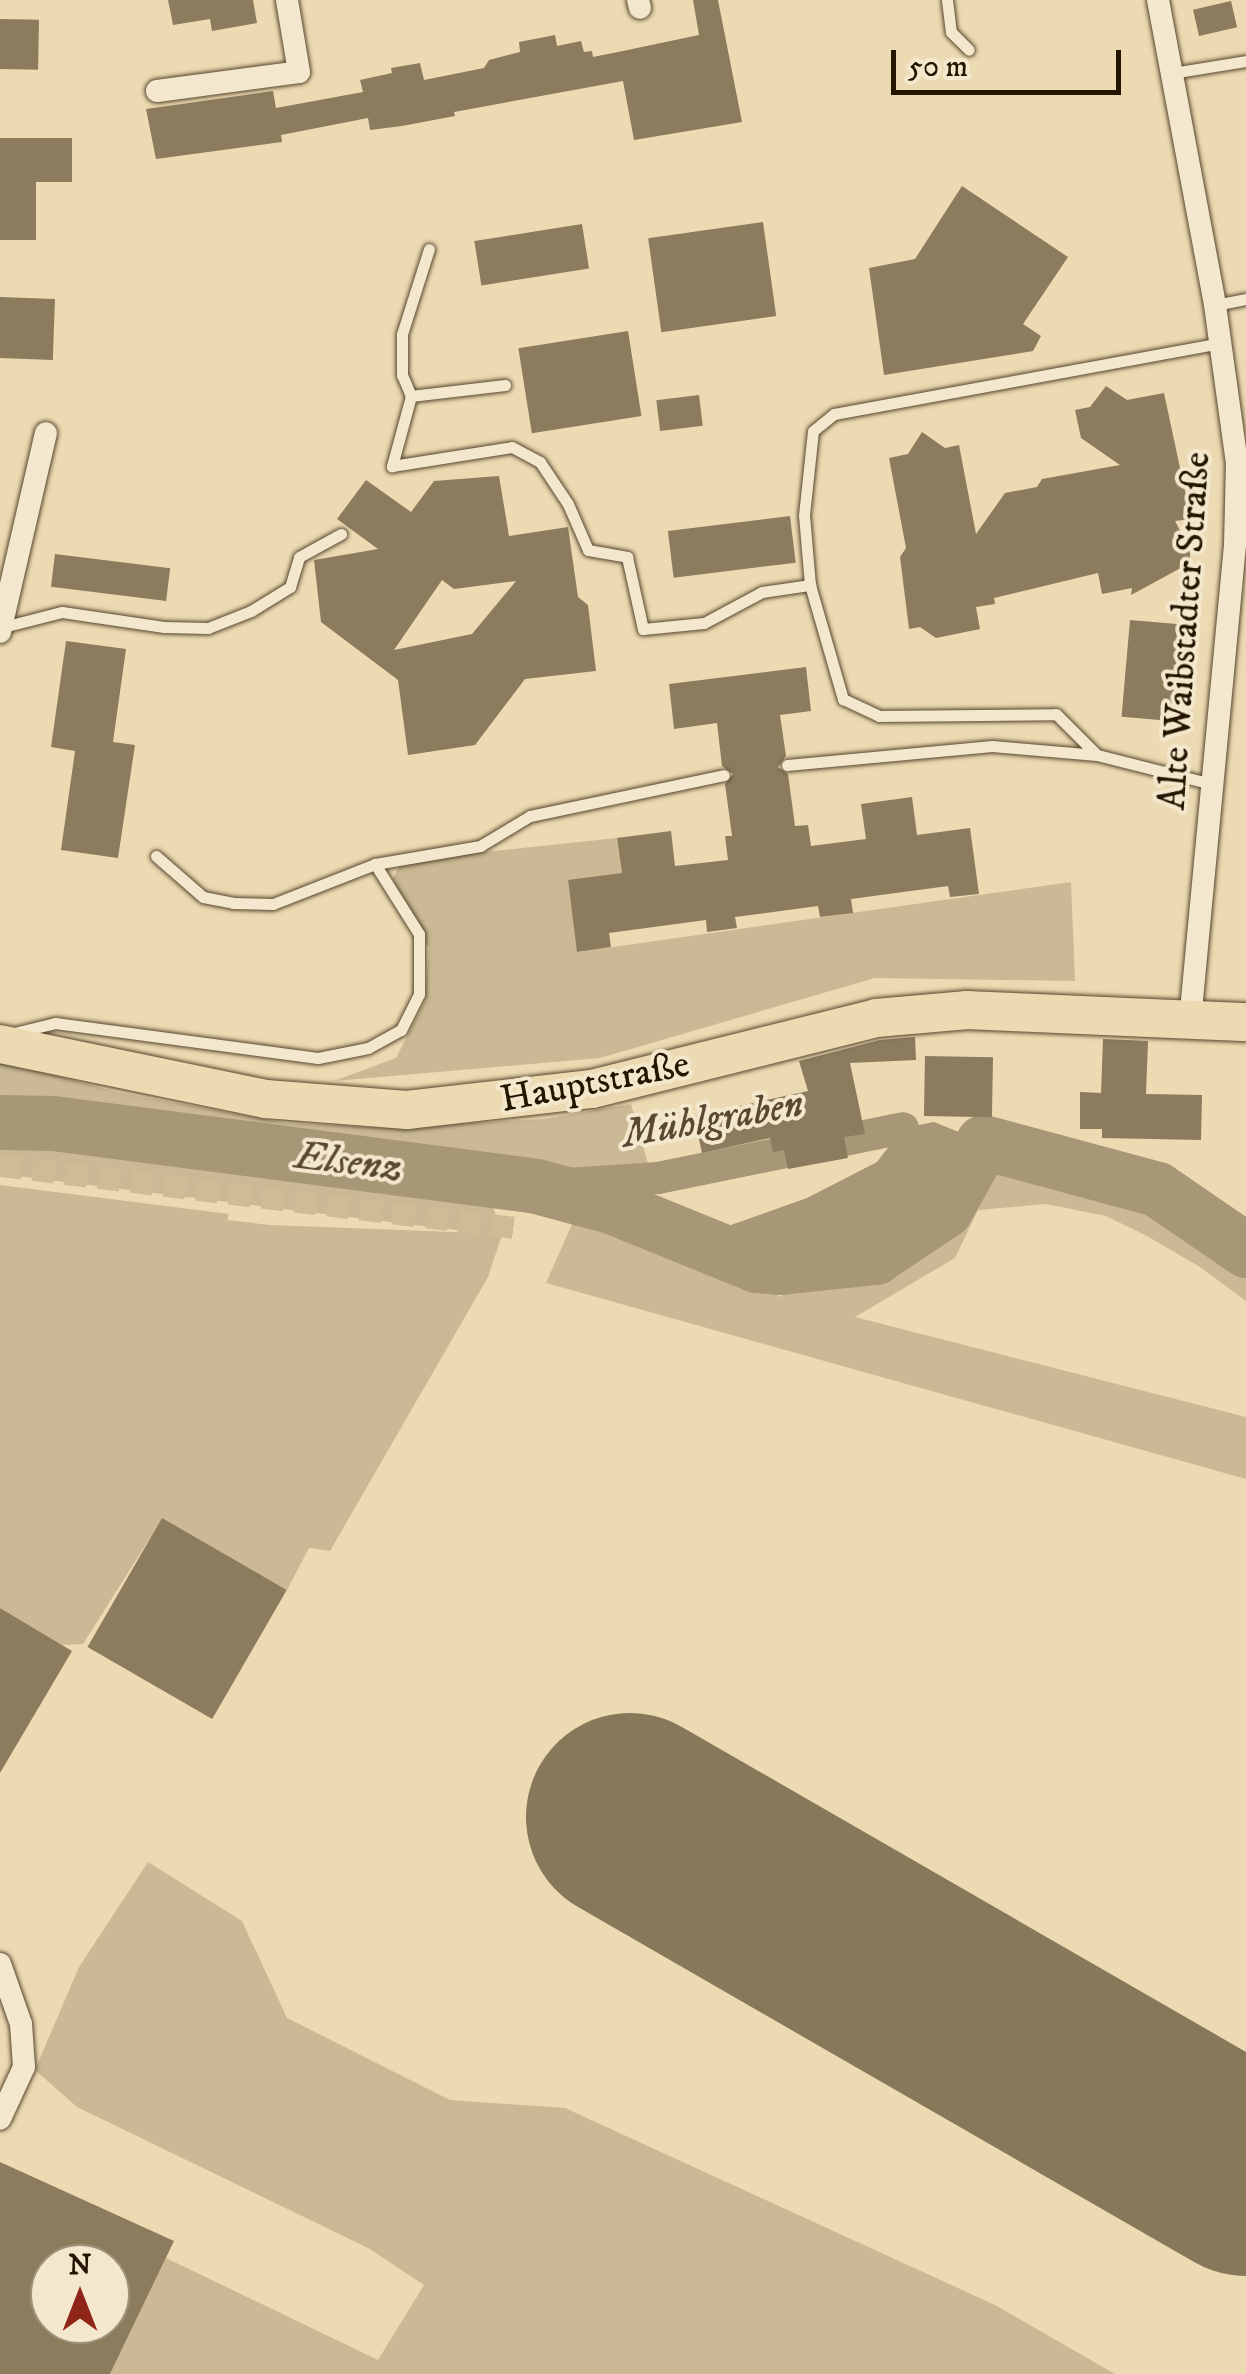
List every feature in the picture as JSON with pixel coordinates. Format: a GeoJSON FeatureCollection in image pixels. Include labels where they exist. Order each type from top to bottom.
{"type":"FeatureCollection","features":[{"type":"Feature","properties":{"kind":"main road","name":"Hauptstraße"},"geometry":{"type":"LineString","coordinates":[[0,1044],[266,1099],[407,1110],[592,1089],[876,1018],[968,1010],[1246,1022]]}},
{"type":"Feature","properties":{"kind":"street"},"geometry":{"type":"LineString","coordinates":[[157,91],[300,72],[287,0]]}},
{"type":"Feature","properties":{"kind":"street","name":"Alte Waibstadter Straße"},"geometry":{"type":"LineString","coordinates":[[1158,0],[1236,436],[1236,494],[1190,1018]]}},
{"type":"Feature","properties":{"kind":"street"},"geometry":{"type":"LineString","coordinates":[[2,630],[46,432]]}},
{"type":"Feature","properties":{"kind":"street"},"geometry":{"type":"LineString","coordinates":[[0,1964],[21,2024],[24,2067],[0,2119]]}},
{"type":"Feature","properties":{"kind":"lane"},"geometry":{"type":"LineString","coordinates":[[947,0],[951,32],[969,50]]}},
{"type":"Feature","properties":{"kind":"lane"},"geometry":{"type":"LineString","coordinates":[[1172,73],[1246,61]]}},
{"type":"Feature","properties":{"kind":"lane"},"geometry":{"type":"LineString","coordinates":[[429,249],[402,334],[402,375],[410,396],[392,466],[512,448],[540,462],[568,504],[588,550],[627,557],[643,629],[704,623],[762,592],[810,586]]}},
{"type":"Feature","properties":{"kind":"lane"},"geometry":{"type":"LineString","coordinates":[[1215,305],[1246,299]]}},
{"type":"Feature","properties":{"kind":"lane"},"geometry":{"type":"LineString","coordinates":[[1097,755],[1056,714],[879,716],[843,699],[810,586],[804,516],[812,431],[834,414],[1222,343]]}},
{"type":"Feature","properties":{"kind":"lane"},"geometry":{"type":"LineString","coordinates":[[410,396],[505,385]]}},
{"type":"Feature","properties":{"kind":"lane"},"geometry":{"type":"LineString","coordinates":[[2,630],[62,612],[164,627],[208,628],[250,612],[290,588],[299,557],[341,534]]}},
{"type":"Feature","properties":{"kind":"lane"},"geometry":{"type":"LineString","coordinates":[[787,765],[992,746],[1097,755],[1212,784]]}},
{"type":"Feature","properties":{"kind":"lane"},"geometry":{"type":"LineString","coordinates":[[156,856],[204,896],[233,903],[273,904],[376,864],[480,846],[530,816],[724,775]]}},
{"type":"Feature","properties":{"kind":"lane"},"geometry":{"type":"LineString","coordinates":[[0,1036],[55,1023],[318,1058],[368,1048],[401,1030],[418,994],[418,934],[376,864]]}},
{"type":"Feature","properties":{"kind":"shaded area"},"geometry":{"type":"Polygon","coordinates":[[[617,838],[622,873],[568,881],[578,952],[1071,882],[1075,981],[875,978],[600,1058],[334,1081],[396,1058],[425,1001],[429,948],[397,894],[393,878],[399,866],[417,859],[617,838]]]}},
{"type":"Feature","properties":{"kind":"shaded area"},"geometry":{"type":"Polygon","coordinates":[[[0,1060],[116,1092],[285,1123],[387,1128],[544,1119],[631,1104],[651,1174],[482,1172],[502,1235],[488,1277],[330,1551],[309,1548],[287,1590],[162,1519],[83,1644],[62,1645],[0,1608],[0,1185],[229,1214],[227,1220],[270,1225],[480,1233],[0,1174],[0,1060]]]}},
{"type":"Feature","properties":{"kind":"shaded area"},"geometry":{"type":"Polygon","coordinates":[[[934,1122],[983,1142],[945,1210],[875,1257],[756,1265],[689,1240],[807,1198],[877,1162],[903,1128],[934,1122]]]}},
{"type":"Feature","properties":{"kind":"shaded area"},"geometry":{"type":"Polygon","coordinates":[[[988,1139],[1073,1152],[1162,1183],[1246,1224],[1246,1301],[1200,1267],[1106,1216],[1046,1204],[978,1210],[955,1258],[855,1317],[1246,1417],[1246,1479],[546,1283],[573,1222],[782,1297],[780,1267],[875,1257],[945,1210],[988,1139]]]}},
{"type":"Feature","properties":{"kind":"shaded area"},"geometry":{"type":"Polygon","coordinates":[[[148,1862],[242,1921],[287,2018],[450,2100],[565,2108],[995,2305],[1115,2374],[110,2374],[124,2344],[130,2344],[130,2333],[166,2258],[378,2360],[424,2285],[370,2249],[77,2107],[35,2070],[79,1967],[148,1862]]]}},
{"type":"Feature","properties":{"kind":"building"},"geometry":{"type":"Polygon","coordinates":[[[168,0],[253,0],[257,23],[212,31],[210,19],[173,25],[168,0]]]}},
{"type":"Feature","properties":{"kind":"building"},"geometry":{"type":"Polygon","coordinates":[[[693,0],[718,0],[742,122],[634,140],[623,81],[454,112],[455,116],[402,126],[370,130],[368,118],[281,135],[282,142],[156,159],[146,109],[273,91],[276,108],[363,92],[360,80],[392,73],[391,68],[420,63],[424,80],[484,68],[489,60],[520,52],[519,42],[555,35],[557,46],[581,41],[584,52],[592,51],[593,57],[699,35],[693,0]]]}},
{"type":"Feature","properties":{"kind":"building"},"geometry":{"type":"Polygon","coordinates":[[[1231,1],[1237,27],[1199,36],[1193,10],[1231,1]]]}},
{"type":"Feature","properties":{"kind":"building"},"geometry":{"type":"Polygon","coordinates":[[[0,19],[39,20],[38,70],[0,69],[0,19]]]}},
{"type":"Feature","properties":{"kind":"building"},"geometry":{"type":"Polygon","coordinates":[[[0,138],[72,138],[72,182],[36,182],[36,240],[0,240],[0,138]]]}},
{"type":"Feature","properties":{"kind":"building"},"geometry":{"type":"Polygon","coordinates":[[[962,186],[1068,257],[1023,324],[1041,336],[1033,351],[884,375],[869,268],[915,259],[962,186]]]}},
{"type":"Feature","properties":{"kind":"building"},"geometry":{"type":"Polygon","coordinates":[[[763,222],[776,316],[661,332],[648,238],[763,222]]]}},
{"type":"Feature","properties":{"kind":"building"},"geometry":{"type":"Polygon","coordinates":[[[582,224],[589,268],[481,285],[474,241],[582,224]]]}},
{"type":"Feature","properties":{"kind":"building"},"geometry":{"type":"Polygon","coordinates":[[[0,297],[55,299],[53,360],[0,358],[0,297]]]}},
{"type":"Feature","properties":{"kind":"building"},"geometry":{"type":"Polygon","coordinates":[[[628,331],[641,416],[532,433],[518,348],[628,331]]]}},
{"type":"Feature","properties":{"kind":"building"},"geometry":{"type":"Polygon","coordinates":[[[1106,386],[1127,400],[1164,393],[1191,519],[1175,521],[1190,550],[1190,563],[1131,595],[1132,588],[1102,594],[1098,573],[994,598],[995,604],[976,607],[980,629],[936,638],[920,627],[909,629],[900,557],[906,548],[889,458],[908,454],[922,432],[945,448],[959,445],[976,534],[1005,493],[1037,487],[1042,479],[1120,465],[1081,438],[1075,410],[1090,407],[1106,386]]]}},
{"type":"Feature","properties":{"kind":"building"},"geometry":{"type":"Polygon","coordinates":[[[699,395],[703,426],[660,431],[656,400],[699,395]]]}},
{"type":"Feature","properties":{"kind":"building"},"geometry":{"type":"Polygon","coordinates":[[[499,476],[509,536],[568,527],[578,597],[588,605],[596,671],[525,679],[475,745],[408,755],[398,680],[321,622],[314,560],[378,549],[337,519],[366,480],[411,512],[434,481],[499,476]],[[442,580],[394,650],[472,634],[516,581],[454,589],[442,580]]]}},
{"type":"Feature","properties":{"kind":"building"},"geometry":{"type":"Polygon","coordinates":[[[790,516],[796,563],[674,578],[668,531],[790,516]]]}},
{"type":"Feature","properties":{"kind":"building"},"geometry":{"type":"Polygon","coordinates":[[[55,554],[170,568],[166,601],[51,587],[55,554]]]}},
{"type":"Feature","properties":{"kind":"building"},"geometry":{"type":"Polygon","coordinates":[[[1130,620],[1180,624],[1171,721],[1122,717],[1130,620]]]}},
{"type":"Feature","properties":{"kind":"building"},"geometry":{"type":"Polygon","coordinates":[[[66,641],[126,649],[113,742],[135,745],[118,858],[61,850],[75,751],[51,747],[66,641]]]}},
{"type":"Feature","properties":{"kind":"building"},"geometry":{"type":"Polygon","coordinates":[[[806,667],[811,711],[780,715],[786,756],[778,767],[788,774],[795,826],[808,825],[811,846],[866,839],[861,804],[912,797],[917,835],[970,828],[979,894],[950,897],[948,886],[851,899],[853,913],[820,917],[818,906],[735,917],[737,928],[707,932],[706,920],[609,933],[611,947],[577,952],[568,880],[622,873],[617,838],[671,831],[675,866],[728,860],[725,836],[732,836],[725,784],[733,774],[722,766],[717,723],[674,729],[669,684],[806,667]]]}},
{"type":"Feature","properties":{"kind":"building"},"geometry":{"type":"Polygon","coordinates":[[[915,1037],[916,1060],[850,1063],[865,1134],[844,1137],[848,1158],[788,1169],[784,1150],[773,1152],[770,1138],[702,1153],[694,1116],[808,1091],[799,1061],[880,1040],[915,1037]]]}},
{"type":"Feature","properties":{"kind":"building"},"geometry":{"type":"Polygon","coordinates":[[[1103,1039],[1148,1041],[1146,1094],[1202,1095],[1201,1140],[1102,1138],[1102,1129],[1080,1129],[1080,1092],[1101,1093],[1103,1039]]]}},
{"type":"Feature","properties":{"kind":"building"},"geometry":{"type":"Polygon","coordinates":[[[925,1056],[993,1057],[992,1117],[924,1116],[925,1056]]]}},
{"type":"Feature","properties":{"kind":"building"},"geometry":{"type":"Polygon","coordinates":[[[162,1518],[287,1590],[212,1719],[88,1647],[162,1518]]]}},
{"type":"Feature","properties":{"kind":"building"},"geometry":{"type":"Polygon","coordinates":[[[0,1608],[72,1651],[0,1773],[0,1608]]]}},
{"type":"Feature","properties":{"kind":"building"},"geometry":{"type":"Polygon","coordinates":[[[0,2162],[174,2241],[130,2332],[130,2244],[30,2244],[30,2344],[124,2344],[110,2374],[0,2374],[0,2162]]]}},
{"type":"Feature","properties":{"kind":"waterway","name":"Elsenz"},"geometry":{"type":"LineString","coordinates":[[0,1122],[53,1123],[536,1186],[611,1206],[756,1265],[780,1267],[875,1257],[945,1210],[983,1142],[1157,1189],[1246,1250]]}},
{"type":"Feature","properties":{"kind":"waterway","name":"Mühlgraben"},"geometry":{"type":"LineString","coordinates":[[536,1186],[658,1178],[903,1128]]}},
{"type":"Feature","properties":{"kind":"runway"},"geometry":{"type":"LineString","coordinates":[[630,1817],[1246,2172]]}},
{"type":"Feature","properties":{"kind":"tunnel"},"geometry":{"type":"LineString","coordinates":[[0,1166],[523,1229]]}}]}
